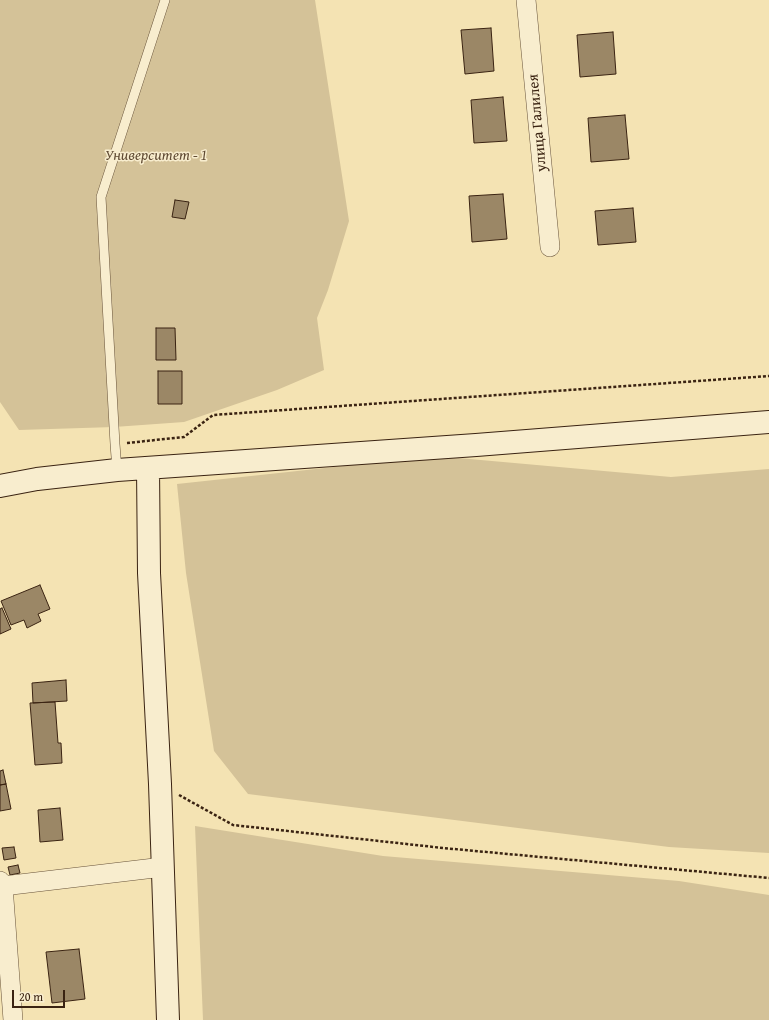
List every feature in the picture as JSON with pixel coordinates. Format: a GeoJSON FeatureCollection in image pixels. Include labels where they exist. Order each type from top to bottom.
{"type":"FeatureCollection","features":[{"type":"Feature","properties":{"kind":"street","name":"улица Галилея"},"geometry":{"type":"LineString","coordinates":[[526,0],[550,247]]}},
{"type":"Feature","properties":{"kind":"street"},"geometry":{"type":"LineString","coordinates":[[0,486],[37,479],[117,470],[468,446],[769,422]]}},
{"type":"Feature","properties":{"kind":"street"},"geometry":{"type":"LineString","coordinates":[[148,468],[148,573],[160,784],[168,1020]]}},
{"type":"Feature","properties":{"kind":"street"},"geometry":{"type":"LineString","coordinates":[[12,1020],[1,885],[163,867]]}},
{"type":"Feature","properties":{"kind":"lane"},"geometry":{"type":"LineString","coordinates":[[117,470],[101,197],[165,0]]}},
{"type":"Feature","properties":{"kind":"path"},"geometry":{"type":"LineString","coordinates":[[115,444],[184,437],[213,415],[769,376]]}},
{"type":"Feature","properties":{"kind":"path"},"geometry":{"type":"LineString","coordinates":[[160,784],[233,825],[443,848],[769,878]]}},
{"type":"Feature","properties":{"kind":"green space","name":"Университет - 1"},"geometry":{"type":"Polygon","coordinates":[[[0,0],[315,0],[349,221],[328,290],[317,318],[324,370],[277,390],[184,422],[114,427],[19,430],[0,402],[0,0]]]}},
{"type":"Feature","properties":{"kind":"green space"},"geometry":{"type":"Polygon","coordinates":[[[436,456],[671,477],[769,469],[769,853],[669,847],[248,794],[214,751],[186,573],[177,484],[436,456]]]}},
{"type":"Feature","properties":{"kind":"green space"},"geometry":{"type":"Polygon","coordinates":[[[195,826],[383,856],[679,881],[769,895],[769,1020],[203,1020],[195,826]]]}},
{"type":"Feature","properties":{"kind":"building"},"geometry":{"type":"Polygon","coordinates":[[[491,28],[494,71],[465,74],[461,30],[491,28]]]}},
{"type":"Feature","properties":{"kind":"building"},"geometry":{"type":"Polygon","coordinates":[[[613,32],[616,74],[580,77],[577,35],[613,32]]]}},
{"type":"Feature","properties":{"kind":"building"},"geometry":{"type":"Polygon","coordinates":[[[503,97],[507,141],[474,143],[471,100],[503,97]]]}},
{"type":"Feature","properties":{"kind":"building"},"geometry":{"type":"Polygon","coordinates":[[[625,115],[629,159],[591,162],[588,118],[625,115]]]}},
{"type":"Feature","properties":{"kind":"building"},"geometry":{"type":"Polygon","coordinates":[[[503,194],[507,239],[472,242],[469,196],[503,194]]]}},
{"type":"Feature","properties":{"kind":"building"},"geometry":{"type":"Polygon","coordinates":[[[175,200],[189,202],[185,219],[172,217],[175,200]]]}},
{"type":"Feature","properties":{"kind":"building"},"geometry":{"type":"Polygon","coordinates":[[[633,208],[636,242],[598,245],[595,211],[633,208]]]}},
{"type":"Feature","properties":{"kind":"building"},"geometry":{"type":"Polygon","coordinates":[[[156,328],[175,328],[176,360],[156,360],[156,328]]]}},
{"type":"Feature","properties":{"kind":"building"},"geometry":{"type":"Polygon","coordinates":[[[158,371],[182,371],[182,404],[158,404],[158,371]]]}},
{"type":"Feature","properties":{"kind":"building"},"geometry":{"type":"Polygon","coordinates":[[[40,585],[50,609],[38,614],[41,621],[27,628],[24,620],[11,625],[1,601],[40,585]]]}},
{"type":"Feature","properties":{"kind":"building"},"geometry":{"type":"Polygon","coordinates":[[[2,608],[11,629],[0,634],[0,609],[2,608]]]}},
{"type":"Feature","properties":{"kind":"building"},"geometry":{"type":"Polygon","coordinates":[[[66,680],[67,701],[33,703],[32,683],[66,680]]]}},
{"type":"Feature","properties":{"kind":"building"},"geometry":{"type":"Polygon","coordinates":[[[55,702],[58,743],[61,743],[62,763],[35,765],[30,703],[55,702]]]}},
{"type":"Feature","properties":{"kind":"building"},"geometry":{"type":"Polygon","coordinates":[[[3,770],[6,784],[0,785],[0,771],[3,770]]]}},
{"type":"Feature","properties":{"kind":"building"},"geometry":{"type":"Polygon","coordinates":[[[6,784],[11,809],[0,811],[0,785],[6,784]]]}},
{"type":"Feature","properties":{"kind":"building"},"geometry":{"type":"Polygon","coordinates":[[[60,808],[63,840],[40,842],[38,810],[60,808]]]}},
{"type":"Feature","properties":{"kind":"building"},"geometry":{"type":"Polygon","coordinates":[[[14,847],[16,858],[4,860],[2,848],[14,847]]]}},
{"type":"Feature","properties":{"kind":"building"},"geometry":{"type":"Polygon","coordinates":[[[18,865],[20,873],[10,875],[8,867],[18,865]]]}},
{"type":"Feature","properties":{"kind":"building"},"geometry":{"type":"Polygon","coordinates":[[[79,949],[85,999],[52,1003],[46,952],[79,949]]]}}]}
